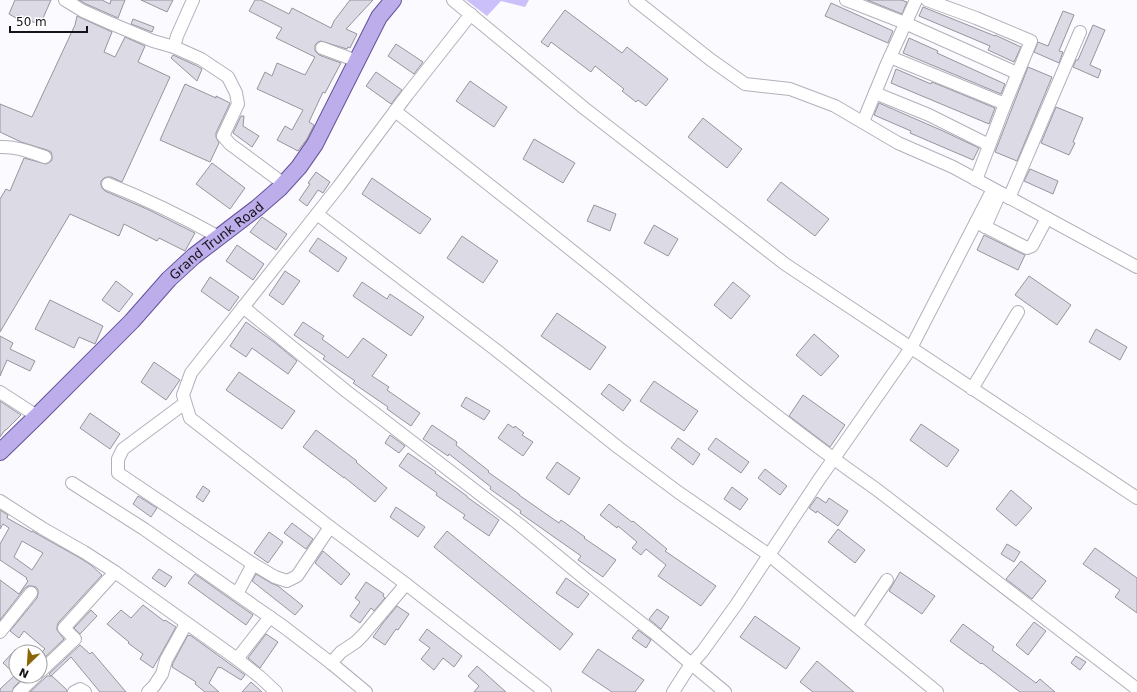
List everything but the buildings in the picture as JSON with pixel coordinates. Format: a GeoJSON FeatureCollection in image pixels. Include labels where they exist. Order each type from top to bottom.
{"type":"FeatureCollection","features":[{"type":"Feature","properties":{"kind":"main road","name":"Grand Trunk Road"},"geometry":{"type":"LineString","coordinates":[[0,452],[132,320],[169,279],[194,256],[257,208],[284,184],[299,167],[315,144],[379,17],[393,0]]}},
{"type":"Feature","properties":{"kind":"street"},"geometry":{"type":"LineString","coordinates":[[65,0],[83,11],[110,23],[154,41],[174,47],[211,64],[228,77],[236,93],[238,104],[223,136],[230,144],[284,184]]}},
{"type":"Feature","properties":{"kind":"street"},"geometry":{"type":"LineString","coordinates":[[174,47],[177,36],[193,0]]}},
{"type":"Feature","properties":{"kind":"street"},"geometry":{"type":"LineString","coordinates":[[453,0],[584,108],[785,264],[1137,498]]}},
{"type":"Feature","properties":{"kind":"street"},"geometry":{"type":"LineString","coordinates":[[635,0],[711,60],[745,84],[790,89],[835,106],[898,143],[953,167],[1137,266]]}},
{"type":"Feature","properties":{"kind":"street"},"geometry":{"type":"LineString","coordinates":[[846,0],[905,23],[1018,73]]}},
{"type":"Feature","properties":{"kind":"street"},"geometry":{"type":"LineString","coordinates":[[863,122],[874,93],[916,0]]}},
{"type":"Feature","properties":{"kind":"street"},"geometry":{"type":"LineString","coordinates":[[927,0],[976,18],[1031,41],[1004,104],[976,180]]}},
{"type":"Feature","properties":{"kind":"street"},"geometry":{"type":"LineString","coordinates":[[471,14],[395,110],[317,214],[191,373],[183,395],[190,418],[545,692]]}},
{"type":"Feature","properties":{"kind":"street"},"geometry":{"type":"LineString","coordinates":[[672,692],[691,664],[715,634],[833,459],[911,348],[980,224],[1001,193],[1080,32]]}},
{"type":"Feature","properties":{"kind":"street"},"geometry":{"type":"LineString","coordinates":[[322,48],[357,62]]}},
{"type":"Feature","properties":{"kind":"street"},"geometry":{"type":"LineString","coordinates":[[890,57],[1004,104]]}},
{"type":"Feature","properties":{"kind":"street"},"geometry":{"type":"LineString","coordinates":[[874,93],[929,115],[989,146]]}},
{"type":"Feature","properties":{"kind":"street"},"geometry":{"type":"LineString","coordinates":[[395,110],[766,408],[833,459],[876,489],[1137,689]]}},
{"type":"Feature","properties":{"kind":"street"},"geometry":{"type":"LineString","coordinates":[[0,147],[28,151],[45,157]]}},
{"type":"Feature","properties":{"kind":"street"},"geometry":{"type":"LineString","coordinates":[[108,184],[182,216],[219,237]]}},
{"type":"Feature","properties":{"kind":"street"},"geometry":{"type":"LineString","coordinates":[[317,214],[496,350],[619,448],[678,492],[769,555],[937,692]]}},
{"type":"Feature","properties":{"kind":"street"},"geometry":{"type":"LineString","coordinates":[[980,224],[1027,248],[1032,246],[1047,218]]}},
{"type":"Feature","properties":{"kind":"street"},"geometry":{"type":"LineString","coordinates":[[243,307],[346,391],[520,525],[725,692]]}},
{"type":"Feature","properties":{"kind":"street"},"geometry":{"type":"LineString","coordinates":[[972,389],[1018,312]]}},
{"type":"Feature","properties":{"kind":"street"},"geometry":{"type":"LineString","coordinates":[[0,392],[37,416]]}},
{"type":"Feature","properties":{"kind":"street"},"geometry":{"type":"LineString","coordinates":[[185,403],[123,449],[118,459],[118,473],[252,564],[275,577],[287,581],[297,576],[330,527]]}},
{"type":"Feature","properties":{"kind":"street"},"geometry":{"type":"LineString","coordinates":[[72,483],[144,529],[270,618],[331,663],[366,692]]}},
{"type":"Feature","properties":{"kind":"street"},"geometry":{"type":"LineString","coordinates":[[0,501],[115,572],[237,659],[276,692]]}},
{"type":"Feature","properties":{"kind":"street"},"geometry":{"type":"LineString","coordinates":[[236,594],[252,564]]}},
{"type":"Feature","properties":{"kind":"street"},"geometry":{"type":"LineString","coordinates":[[48,664],[75,639],[64,628],[115,572]]}},
{"type":"Feature","properties":{"kind":"street"},"geometry":{"type":"LineString","coordinates":[[856,626],[887,580]]}},
{"type":"Feature","properties":{"kind":"street"},"geometry":{"type":"LineString","coordinates":[[331,663],[341,652],[364,635],[406,584]]}},
{"type":"Feature","properties":{"kind":"street"},"geometry":{"type":"LineString","coordinates":[[0,632],[31,593]]}},
{"type":"Feature","properties":{"kind":"street"},"geometry":{"type":"LineString","coordinates":[[237,659],[270,618]]}},
{"type":"Feature","properties":{"kind":"street"},"geometry":{"type":"LineString","coordinates":[[148,692],[162,674],[166,660],[186,624]]}},
{"type":"Feature","properties":{"kind":"street"},"geometry":{"type":"LineString","coordinates":[[19,692],[28,684]]}},
{"type":"Feature","properties":{"kind":"street"},"geometry":{"type":"LineString","coordinates":[[74,692],[80,689],[85,692]]}},
{"type":"Feature","properties":{"kind":"shaded area"},"geometry":{"type":"Polygon","coordinates":[[[466,0],[529,0],[525,7],[501,1],[487,16],[466,0]]]}}]}
